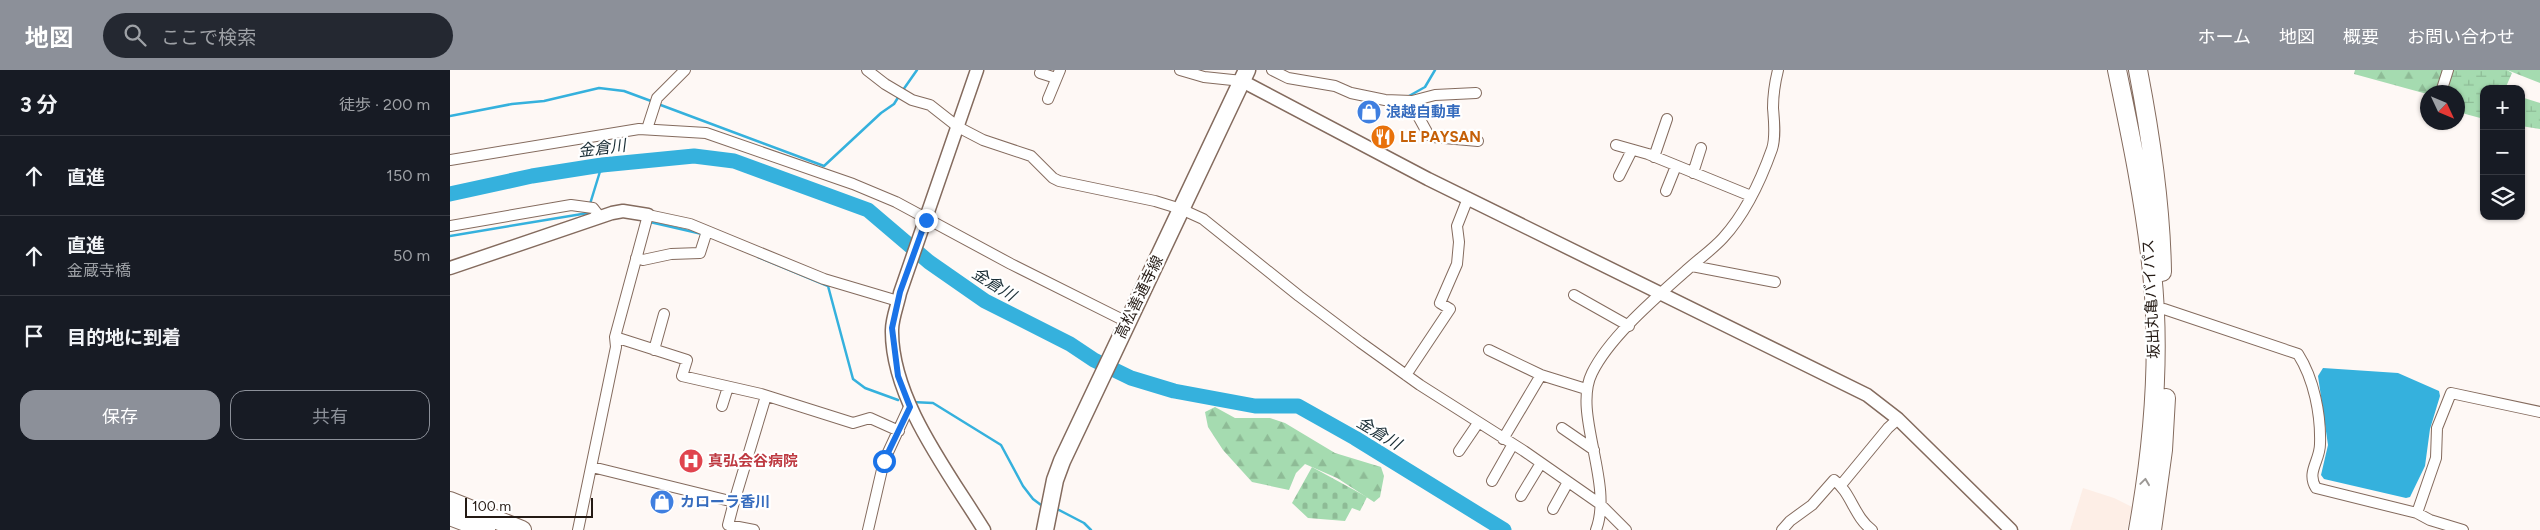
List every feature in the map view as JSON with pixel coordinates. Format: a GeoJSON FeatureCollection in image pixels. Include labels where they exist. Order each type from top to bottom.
{"type":"FeatureCollection","features":[{"type":"Feature","properties":{"kind":"highway"},"geometry":{"type":"LineString","coordinates":[[2106,70],[2146,227]]}},
{"type":"Feature","properties":{"kind":"highway","name":"坂出丸亀バイパス"},"geometry":{"type":"LineString","coordinates":[[2117,70],[2132,144],[2152,274],[2155,342],[2154,406],[2138,530]]}},
{"type":"Feature","properties":{"kind":"highway","name":"坂出丸亀バイパス"},"geometry":{"type":"LineString","coordinates":[[2128,70],[2142,142],[2162,272],[2164,309],[2166,400],[2163,450],[2152,530]]}},
{"type":"Feature","properties":{"kind":"highway"},"geometry":{"type":"LineString","coordinates":[[2138,70],[2158,196],[2162,272]]}},
{"type":"Feature","properties":{"kind":"highway"},"geometry":{"type":"LineString","coordinates":[[450,501],[522,530]]}},
{"type":"Feature","properties":{"kind":"highway"},"geometry":{"type":"LineString","coordinates":[[450,516],[486,530]]}},
{"type":"Feature","properties":{"kind":"main road","name":"高松善通寺線"},"geometry":{"type":"LineString","coordinates":[[1045,530],[1055,480],[1126,323],[1245,75]]}},
{"type":"Feature","properties":{"kind":"street"},"geometry":{"type":"LineString","coordinates":[[648,129],[657,98],[685,70]]}},
{"type":"Feature","properties":{"kind":"street"},"geometry":{"type":"LineString","coordinates":[[868,70],[885,84],[912,100],[930,105],[958,127],[983,140],[1031,156],[1052,178],[1181,208],[1203,219],[1298,296],[1406,375],[1513,444],[1600,504],[1626,530]]}},
{"type":"Feature","properties":{"kind":"street"},"geometry":{"type":"LineString","coordinates":[[978,70],[898,301],[892,328],[894,353],[910,407],[984,530]]}},
{"type":"Feature","properties":{"kind":"street"},"geometry":{"type":"LineString","coordinates":[[1180,70],[1204,77],[1245,75],[1468,198],[1842,381],[1867,395],[1898,419],[2011,530]]}},
{"type":"Feature","properties":{"kind":"street"},"geometry":{"type":"LineString","coordinates":[[1272,70],[1288,78],[1335,86],[1370,98],[1412,101],[1435,95],[1476,93]]}},
{"type":"Feature","properties":{"kind":"street"},"geometry":{"type":"LineString","coordinates":[[1596,530],[1600,504],[1586,389],[1599,360],[1629,326],[1661,292],[1722,240],[1734,225],[1751,196],[1773,147],[1774,104],[1778,70]]}},
{"type":"Feature","properties":{"kind":"street"},"geometry":{"type":"LineString","coordinates":[[2443,85],[2448,70]]}},
{"type":"Feature","properties":{"kind":"street"},"geometry":{"type":"LineString","coordinates":[[1040,73],[1058,74],[1048,99]]}},
{"type":"Feature","properties":{"kind":"street"},"geometry":{"type":"LineString","coordinates":[[1412,101],[1412,106],[1428,134],[1433,137],[1478,141]]}},
{"type":"Feature","properties":{"kind":"street"},"geometry":{"type":"LineString","coordinates":[[1654,157],[1667,119]]}},
{"type":"Feature","properties":{"kind":"street"},"geometry":{"type":"LineString","coordinates":[[450,160],[593,135],[648,129],[706,133],[728,139],[853,184],[896,202],[1126,323]]}},
{"type":"Feature","properties":{"kind":"street"},"geometry":{"type":"LineString","coordinates":[[1616,145],[1654,157],[1751,196]]}},
{"type":"Feature","properties":{"kind":"street"},"geometry":{"type":"LineString","coordinates":[[1693,173],[1701,148]]}},
{"type":"Feature","properties":{"kind":"street"},"geometry":{"type":"LineString","coordinates":[[1619,176],[1632,150]]}},
{"type":"Feature","properties":{"kind":"street"},"geometry":{"type":"LineString","coordinates":[[1666,191],[1676,166]]}},
{"type":"Feature","properties":{"kind":"street"},"geometry":{"type":"LineString","coordinates":[[1406,375],[1450,309],[1440,303],[1457,264],[1460,242],[1457,226],[1468,198]]}},
{"type":"Feature","properties":{"kind":"street"},"geometry":{"type":"LineString","coordinates":[[450,226],[571,204],[593,211],[623,211],[648,215],[690,224],[706,234],[824,279],[898,301]]}},
{"type":"Feature","properties":{"kind":"street"},"geometry":{"type":"LineString","coordinates":[[450,268],[593,211]]}},
{"type":"Feature","properties":{"kind":"street"},"geometry":{"type":"LineString","coordinates":[[578,530],[616,347],[615,337],[648,215]]}},
{"type":"Feature","properties":{"kind":"street"},"geometry":{"type":"LineString","coordinates":[[636,258],[642,260],[671,254],[700,253],[706,234]]}},
{"type":"Feature","properties":{"kind":"street"},"geometry":{"type":"LineString","coordinates":[[1692,266],[1775,282]]}},
{"type":"Feature","properties":{"kind":"street"},"geometry":{"type":"LineString","coordinates":[[1574,295],[1629,326]]}},
{"type":"Feature","properties":{"kind":"street"},"geometry":{"type":"LineString","coordinates":[[2164,309],[2298,354],[2309,374],[2318,420],[2321,446],[2311,475],[2316,488],[2417,512],[2430,520],[2463,530]]}},
{"type":"Feature","properties":{"kind":"street"},"geometry":{"type":"LineString","coordinates":[[654,350],[664,314]]}},
{"type":"Feature","properties":{"kind":"street"},"geometry":{"type":"LineString","coordinates":[[615,337],[687,360],[682,376],[766,396],[853,423],[870,418],[898,431]]}},
{"type":"Feature","properties":{"kind":"street"},"geometry":{"type":"LineString","coordinates":[[1489,350],[1541,375],[1586,389]]}},
{"type":"Feature","properties":{"kind":"street"},"geometry":{"type":"LineString","coordinates":[[1503,439],[1541,375]]}},
{"type":"Feature","properties":{"kind":"street"},"geometry":{"type":"LineString","coordinates":[[722,406],[728,387]]}},
{"type":"Feature","properties":{"kind":"street"},"geometry":{"type":"LineString","coordinates":[[2417,512],[2436,458],[2437,428],[2450,393],[2540,412]]}},
{"type":"Feature","properties":{"kind":"street"},"geometry":{"type":"LineString","coordinates":[[754,530],[727,528],[766,396]]}},
{"type":"Feature","properties":{"kind":"street"},"geometry":{"type":"LineString","coordinates":[[868,530],[884,461],[910,407]]}},
{"type":"Feature","properties":{"kind":"street"},"geometry":{"type":"LineString","coordinates":[[1841,485],[1888,428],[1898,419]]}},
{"type":"Feature","properties":{"kind":"street"},"geometry":{"type":"LineString","coordinates":[[1459,451],[1478,423]]}},
{"type":"Feature","properties":{"kind":"street"},"geometry":{"type":"LineString","coordinates":[[1562,428],[1594,450]]}},
{"type":"Feature","properties":{"kind":"street"},"geometry":{"type":"LineString","coordinates":[[1492,481],[1513,444]]}},
{"type":"Feature","properties":{"kind":"street"},"geometry":{"type":"LineString","coordinates":[[1521,496],[1541,463]]}},
{"type":"Feature","properties":{"kind":"street"},"geometry":{"type":"LineString","coordinates":[[592,467],[734,502]]}},
{"type":"Feature","properties":{"kind":"street"},"geometry":{"type":"LineString","coordinates":[[1782,530],[1790,521],[1812,505],[1834,480],[1841,485],[1858,516],[1872,530]]}},
{"type":"Feature","properties":{"kind":"street"},"geometry":{"type":"LineString","coordinates":[[1553,509],[1568,482]]}},
{"type":"Feature","properties":{"kind":"shaded area"},"geometry":{"type":"Polygon","coordinates":[[[2083,488],[2114,498],[2132,507],[2127,530],[2070,530],[2083,488]]]}},
{"type":"Feature","properties":{"kind":"green space"},"geometry":{"type":"Polygon","coordinates":[[[2355,70],[2448,70],[2440,85],[2420,85],[2420,92],[2354,74],[2355,70]]]}},
{"type":"Feature","properties":{"kind":"green space"},"geometry":{"type":"Polygon","coordinates":[[[2452,70],[2507,70],[2512,73],[2507,85],[2480,85],[2480,118],[2465,114],[2465,85],[2447,85],[2452,70]]]}},
{"type":"Feature","properties":{"kind":"green space"},"geometry":{"type":"Polygon","coordinates":[[[2507,70],[2540,70],[2540,83],[2507,70]]]}},
{"type":"Feature","properties":{"kind":"green space"},"geometry":{"type":"Polygon","coordinates":[[[2525,98],[2540,103],[2540,129],[2525,127],[2525,98]]]}},
{"type":"Feature","properties":{"kind":"green space"},"geometry":{"type":"Polygon","coordinates":[[[1215,407],[1235,418],[1270,418],[1285,423],[1335,453],[1381,467],[1384,476],[1380,497],[1374,502],[1337,478],[1305,464],[1296,473],[1289,490],[1252,482],[1223,450],[1208,427],[1205,412],[1215,407]]]}},
{"type":"Feature","properties":{"kind":"green space"},"geometry":{"type":"Polygon","coordinates":[[[1312,467],[1367,497],[1360,511],[1352,508],[1345,521],[1308,518],[1292,503],[1312,467]]]}},
{"type":"Feature","properties":{"kind":"water"},"geometry":{"type":"Polygon","coordinates":[[[2323,368],[2398,373],[2439,391],[2440,396],[2430,429],[2425,466],[2410,497],[2406,498],[2324,479],[2321,475],[2328,445],[2318,376],[2323,368]]]}},
{"type":"Feature","properties":{"kind":"waterway"},"geometry":{"type":"LineString","coordinates":[[903,90],[917,70]]}},
{"type":"Feature","properties":{"kind":"waterway"},"geometry":{"type":"LineString","coordinates":[[1409,96],[1425,87],[1435,70]]}},
{"type":"Feature","properties":{"kind":"waterway"},"geometry":{"type":"LineString","coordinates":[[450,116],[512,104],[544,101],[599,88],[624,91],[651,101]]}},
{"type":"Feature","properties":{"kind":"waterway"},"geometry":{"type":"LineString","coordinates":[[658,104],[824,166],[881,113],[894,104],[899,96]]}},
{"type":"Feature","properties":{"kind":"waterway","name":"金倉川"},"geometry":{"type":"LineString","coordinates":[[450,194],[532,176],[602,165],[694,156],[734,161],[868,210],[929,262],[985,301],[1070,344],[1094,360],[1131,378],[1174,391],[1255,406],[1298,406],[1355,438],[1504,530]]}},
{"type":"Feature","properties":{"kind":"waterway"},"geometry":{"type":"LineString","coordinates":[[590,204],[602,165]]}},
{"type":"Feature","properties":{"kind":"waterway"},"geometry":{"type":"LineString","coordinates":[[450,236],[588,213],[589,209]]}},
{"type":"Feature","properties":{"kind":"waterway"},"geometry":{"type":"LineString","coordinates":[[650,222],[702,234]]}},
{"type":"Feature","properties":{"kind":"waterway"},"geometry":{"type":"LineString","coordinates":[[758,257],[828,286],[853,379],[865,388],[898,400]]}},
{"type":"Feature","properties":{"kind":"waterway"},"geometry":{"type":"LineString","coordinates":[[912,402],[933,403],[1001,445],[1023,486],[1033,499],[1041,505]]}},
{"type":"Feature","properties":{"kind":"waterway"},"geometry":{"type":"LineString","coordinates":[[1057,509],[1084,523],[1091,530]]}},
{"type":"Feature","properties":{"kind":"place","name":"浪越自動車"},"geometry":{"type":"Point","coordinates":[1369,112]}},
{"type":"Feature","properties":{"kind":"place","name":"LE PAYSAN"},"geometry":{"type":"Point","coordinates":[1383,137]}},
{"type":"Feature","properties":{"kind":"place","name":"真弘会谷病院"},"geometry":{"type":"Point","coordinates":[691,461]}},
{"type":"Feature","properties":{"kind":"place","name":"カローラ香川"},"geometry":{"type":"Point","coordinates":[662,502]}},
{"type":"Feature","properties":{"kind":"route"},"geometry":{"type":"LineString","coordinates":[[884,461],[910,407],[898,376],[892,328],[900,292],[926,220]]}}]}
